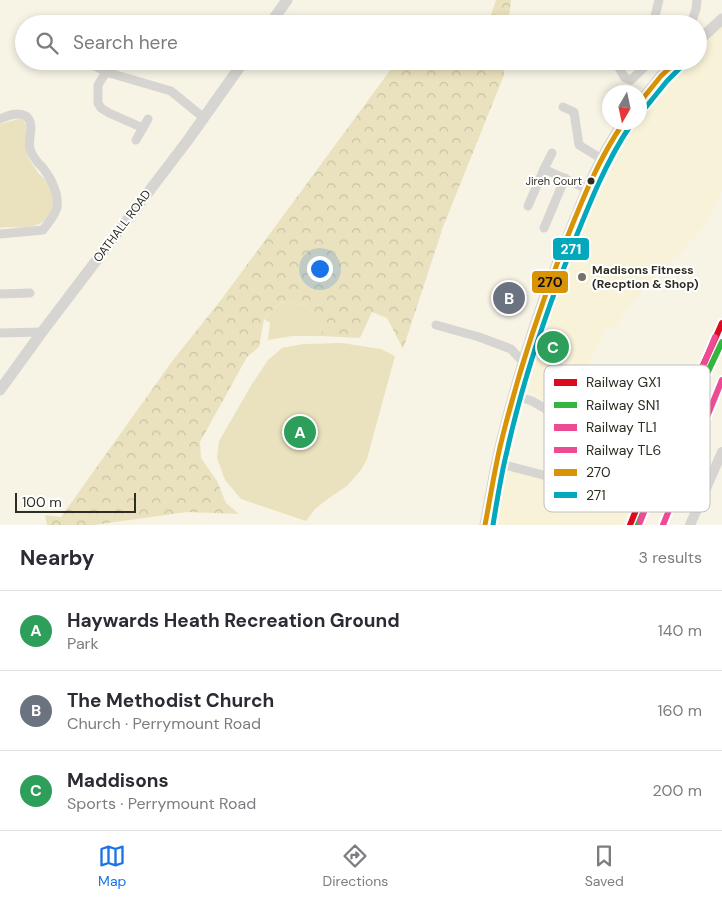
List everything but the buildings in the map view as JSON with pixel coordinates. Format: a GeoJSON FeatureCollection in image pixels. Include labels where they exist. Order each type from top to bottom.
{"type":"FeatureCollection","features":[{"type":"Feature","properties":{"kind":"main road"},"geometry":{"type":"LineString","coordinates":[[276,15],[287,0]]}},
{"type":"Feature","properties":{"kind":"main road"},"geometry":{"type":"LineString","coordinates":[[707,33],[722,19]]}},
{"type":"Feature","properties":{"kind":"main road","name":"OATHALL ROAD"},"geometry":{"type":"LineString","coordinates":[[0,390],[204,118],[238,70]]}},
{"type":"Feature","properties":{"kind":"main road"},"geometry":{"type":"LineString","coordinates":[[647,93],[667,70]]}},
{"type":"Feature","properties":{"kind":"main road"},"geometry":{"type":"LineString","coordinates":[[485,525],[514,394],[554,270],[587,189],[619,130]]}},
{"type":"Feature","properties":{"kind":"street"},"geometry":{"type":"LineString","coordinates":[[655,15],[659,0]]}},
{"type":"Feature","properties":{"kind":"street"},"geometry":{"type":"LineString","coordinates":[[694,15],[698,0]]}},
{"type":"Feature","properties":{"kind":"street"},"geometry":{"type":"LineString","coordinates":[[102,70],[171,91],[204,118]]}},
{"type":"Feature","properties":{"kind":"street"},"geometry":{"type":"LineString","coordinates":[[620,70],[625,78],[631,80],[642,70]]}},
{"type":"Feature","properties":{"kind":"street"},"geometry":{"type":"LineString","coordinates":[[106,72],[98,85],[98,103],[101,108],[143,128]]}},
{"type":"Feature","properties":{"kind":"street"},"geometry":{"type":"LineString","coordinates":[[563,107],[574,112],[579,145],[602,159]]}},
{"type":"Feature","properties":{"kind":"street"},"geometry":{"type":"LineString","coordinates":[[0,119],[20,114],[27,117],[31,124],[30,151],[53,185],[57,209],[42,230],[0,234]]}},
{"type":"Feature","properties":{"kind":"street"},"geometry":{"type":"LineString","coordinates":[[136,140],[148,119]]}},
{"type":"Feature","properties":{"kind":"street"},"geometry":{"type":"LineString","coordinates":[[528,206],[552,153]]}},
{"type":"Feature","properties":{"kind":"street"},"geometry":{"type":"LineString","coordinates":[[544,169],[587,189]]}},
{"type":"Feature","properties":{"kind":"street"},"geometry":{"type":"LineString","coordinates":[[544,228],[565,178]]}},
{"type":"Feature","properties":{"kind":"street"},"geometry":{"type":"LineString","coordinates":[[0,294],[30,293]]}},
{"type":"Feature","properties":{"kind":"street"},"geometry":{"type":"LineString","coordinates":[[436,325],[479,337],[511,349],[523,362]]}},
{"type":"Feature","properties":{"kind":"street"},"geometry":{"type":"LineString","coordinates":[[0,333],[42,332]]}},
{"type":"Feature","properties":{"kind":"street"},"geometry":{"type":"LineString","coordinates":[[514,394],[544,408]]}},
{"type":"Feature","properties":{"kind":"street"},"geometry":{"type":"LineString","coordinates":[[710,479],[722,452]]}},
{"type":"Feature","properties":{"kind":"street"},"geometry":{"type":"LineString","coordinates":[[497,464],[544,476]]}},
{"type":"Feature","properties":{"kind":"street"},"geometry":{"type":"LineString","coordinates":[[690,525],[696,512]]}},
{"type":"Feature","properties":{"kind":"shaded area"},"geometry":{"type":"Polygon","coordinates":[[[722,19],[722,191],[703,227],[685,248],[646,285],[613,329],[607,327],[588,365],[544,365],[544,400],[526,390],[571,259],[561,252],[601,159],[623,130],[647,130],[647,97],[670,70],[707,70],[707,33],[722,19]]]}},
{"type":"Feature","properties":{"kind":"shaded area"},"geometry":{"type":"Polygon","coordinates":[[[503,469],[544,480],[544,512],[627,512],[622,525],[491,525],[503,469]]]}},
{"type":"Feature","properties":{"kind":"green space"},"geometry":{"type":"Polygon","coordinates":[[[496,0],[511,0],[509,15],[491,15],[496,0]]]}},
{"type":"Feature","properties":{"kind":"green space"},"geometry":{"type":"Polygon","coordinates":[[[390,70],[504,70],[504,75],[443,227],[403,349],[387,318],[372,312],[360,338],[321,336],[322,326],[307,306],[281,302],[264,319],[259,347],[247,357],[200,442],[201,458],[217,481],[226,503],[239,514],[187,512],[94,525],[47,525],[45,515],[61,517],[173,360],[221,300],[390,70]]]}},
{"type":"Feature","properties":{"kind":"green space"},"geometry":{"type":"Polygon","coordinates":[[[22,118],[26,125],[26,151],[39,174],[47,181],[53,196],[53,211],[37,225],[0,228],[0,124],[22,118]]]}},
{"type":"Feature","properties":{"kind":"green space"},"geometry":{"type":"Polygon","coordinates":[[[281,302],[307,306],[322,326],[321,336],[292,336],[268,340],[270,323],[264,319],[281,302]]]}},
{"type":"Feature","properties":{"kind":"green space"},"geometry":{"type":"Polygon","coordinates":[[[342,343],[381,349],[395,356],[367,459],[361,470],[347,486],[315,509],[306,521],[241,499],[225,480],[217,458],[219,441],[252,384],[268,360],[282,348],[303,344],[342,343]]]}},
{"type":"Feature","properties":{"kind":"rail line","name":"GX1"},"geometry":{"type":"LineString","coordinates":[[703,365],[722,323]]}},
{"type":"Feature","properties":{"kind":"rail line","name":"TL1"},"geometry":{"type":"LineString","coordinates":[[704,365],[715,337]]}},
{"type":"Feature","properties":{"kind":"rail line","name":"SN1"},"geometry":{"type":"LineString","coordinates":[[710,367],[722,342]]}},
{"type":"Feature","properties":{"kind":"rail line","name":"TL6"},"geometry":{"type":"LineString","coordinates":[[710,409],[722,380]]}},
{"type":"Feature","properties":{"kind":"rail line","name":"GX1"},"geometry":{"type":"LineString","coordinates":[[630,525],[636,512]]}},
{"type":"Feature","properties":{"kind":"rail line","name":"SN1"},"geometry":{"type":"LineString","coordinates":[[638,525],[643,512]]}},
{"type":"Feature","properties":{"kind":"rail line","name":"TL1"},"geometry":{"type":"LineString","coordinates":[[640,522],[644,512]]}},
{"type":"Feature","properties":{"kind":"rail line","name":"TL6"},"geometry":{"type":"LineString","coordinates":[[663,525],[668,512]]}},
{"type":"Feature","properties":{"kind":"transit line","name":"270"},"geometry":{"type":"LineString","coordinates":[[647,93],[667,70]]}},
{"type":"Feature","properties":{"kind":"transit line","name":"271"},"geometry":{"type":"LineString","coordinates":[[647,106],[678,70]]}},
{"type":"Feature","properties":{"kind":"transit line","name":"270"},"geometry":{"type":"LineString","coordinates":[[485,525],[507,420],[538,315],[585,193],[619,130]]}},
{"type":"Feature","properties":{"kind":"transit line","name":"271"},"geometry":{"type":"LineString","coordinates":[[493,525],[513,424],[545,319],[592,197],[613,154],[628,130]]}},
{"type":"Feature","properties":{"kind":"place","name":"Jireh Court"},"geometry":{"type":"Point","coordinates":[591,181]}},
{"type":"Feature","properties":{"kind":"place","name":"Madisons Fitness (Recption & Shop)"},"geometry":{"type":"Point","coordinates":[582,277]}},
{"type":"Feature","properties":{"kind":"place","name":"The Methodist Church"},"geometry":{"type":"Point","coordinates":[509,298]}},
{"type":"Feature","properties":{"kind":"place","name":"Maddisons"},"geometry":{"type":"Point","coordinates":[553,347]}},
{"type":"Feature","properties":{"kind":"place","name":"Haywards Heath Recreation Ground"},"geometry":{"type":"Point","coordinates":[300,432]}}]}
